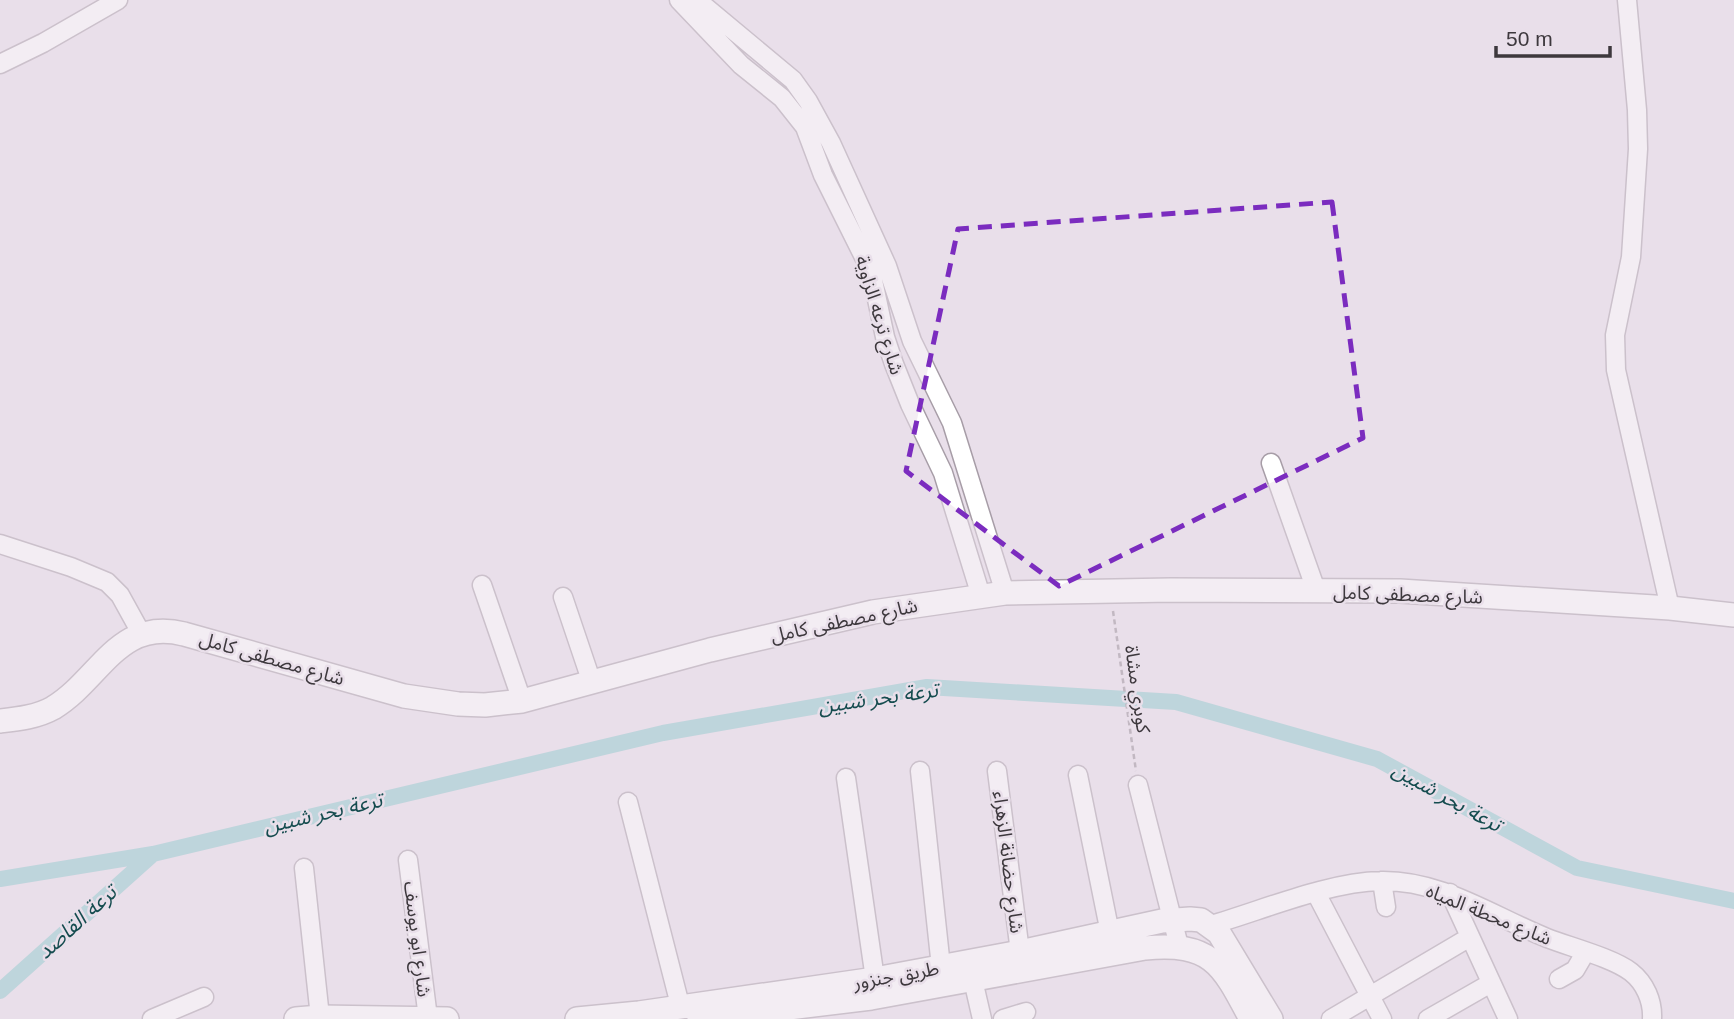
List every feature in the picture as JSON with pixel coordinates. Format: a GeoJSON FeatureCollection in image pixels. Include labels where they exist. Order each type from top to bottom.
{"type":"FeatureCollection","features":[{"type":"Feature","properties":{"kind":"main road","name":"شارع مصطفى كامل"},"geometry":{"type":"LineString","coordinates":[[141,633],[170,630],[404,696],[485,705],[522,701],[710,650],[873,612],[1005,593],[1171,590],[1401,591],[1670,608],[1734,615]]}},
{"type":"Feature","properties":{"kind":"main road"},"geometry":{"type":"LineString","coordinates":[[0,721],[37,715],[54,707],[118,649],[141,633]]}},
{"type":"Feature","properties":{"kind":"main road","name":"طريق جنزور"},"geometry":{"type":"LineString","coordinates":[[699,1015],[1174,919],[1201,920],[1211,925]]}},
{"type":"Feature","properties":{"kind":"main road"},"geometry":{"type":"LineString","coordinates":[[1211,925],[1231,952],[1271,1019]]}},
{"type":"Feature","properties":{"kind":"main road","name":"طريق جنزور"},"geometry":{"type":"LineString","coordinates":[[577,1019],[639,1013],[753,1016],[871,998],[1145,948],[1187,948]]}},
{"type":"Feature","properties":{"kind":"main road"},"geometry":{"type":"LineString","coordinates":[[1187,948],[1207,956],[1220,969],[1251,1019]]}},
{"type":"Feature","properties":{"kind":"main road"},"geometry":{"type":"LineString","coordinates":[[296,1019],[438,1018]]}},
{"type":"Feature","properties":{"kind":"street"},"geometry":{"type":"LineString","coordinates":[[0,64],[118,0]]}},
{"type":"Feature","properties":{"kind":"street","name":"شارع ترعه الزاوية"},"geometry":{"type":"LineString","coordinates":[[679,0],[741,65],[782,98],[805,127],[823,175],[871,271],[891,355],[910,404],[943,473],[981,596]]}},
{"type":"Feature","properties":{"kind":"street","name":"شارع ترعه الزاوية"},"geometry":{"type":"LineString","coordinates":[[697,0],[793,80],[831,143],[887,266],[916,351],[952,423],[1005,593]]}},
{"type":"Feature","properties":{"kind":"street"},"geometry":{"type":"LineString","coordinates":[[1627,0],[1638,149],[1631,257],[1615,335],[1616,370],[1670,608]]}},
{"type":"Feature","properties":{"kind":"street"},"geometry":{"type":"LineString","coordinates":[[1272,463],[1316,590]]}},
{"type":"Feature","properties":{"kind":"street"},"geometry":{"type":"LineString","coordinates":[[0,544],[107,582],[120,595],[141,633]]}},
{"type":"Feature","properties":{"kind":"street"},"geometry":{"type":"LineString","coordinates":[[482,585],[522,701]]}},
{"type":"Feature","properties":{"kind":"street"},"geometry":{"type":"LineString","coordinates":[[563,597],[592,683]]}},
{"type":"Feature","properties":{"kind":"street"},"geometry":{"type":"LineString","coordinates":[[920,771],[941,967]]}},
{"type":"Feature","properties":{"kind":"street","name":"شارع حضانة الزهراء"},"geometry":{"type":"LineString","coordinates":[[997,771],[1020,952]]}},
{"type":"Feature","properties":{"kind":"street"},"geometry":{"type":"LineString","coordinates":[[1078,775],[1110,933]]}},
{"type":"Feature","properties":{"kind":"street"},"geometry":{"type":"LineString","coordinates":[[846,778],[876,979]]}},
{"type":"Feature","properties":{"kind":"street"},"geometry":{"type":"LineString","coordinates":[[1138,785],[1174,919],[1187,948]]}},
{"type":"Feature","properties":{"kind":"street"},"geometry":{"type":"LineString","coordinates":[[628,802],[699,1015]]}},
{"type":"Feature","properties":{"kind":"street","name":"شارع ابو يوسف"},"geometry":{"type":"LineString","coordinates":[[408,860],[438,1018]]}},
{"type":"Feature","properties":{"kind":"street"},"geometry":{"type":"LineString","coordinates":[[304,868],[320,1017]]}},
{"type":"Feature","properties":{"kind":"street"},"geometry":{"type":"LineString","coordinates":[[1381,881],[1386,907]]}},
{"type":"Feature","properties":{"kind":"street","name":"شارع محطة المياه"},"geometry":{"type":"LineString","coordinates":[[1211,925],[1337,887],[1381,881],[1426,886],[1450,893],[1495,915],[1619,965],[1639,980],[1651,1002],[1652,1019]]}},
{"type":"Feature","properties":{"kind":"street"},"geometry":{"type":"LineString","coordinates":[[1316,893],[1382,1019]]}},
{"type":"Feature","properties":{"kind":"street"},"geometry":{"type":"LineString","coordinates":[[1450,893],[1508,1019]]}},
{"type":"Feature","properties":{"kind":"street"},"geometry":{"type":"LineString","coordinates":[[1331,1019],[1470,937]]}},
{"type":"Feature","properties":{"kind":"street"},"geometry":{"type":"LineString","coordinates":[[1559,979],[1575,970],[1585,953]]}},
{"type":"Feature","properties":{"kind":"street"},"geometry":{"type":"LineString","coordinates":[[973,980],[982,1019]]}},
{"type":"Feature","properties":{"kind":"street"},"geometry":{"type":"LineString","coordinates":[[1436,1017],[1491,983]]}},
{"type":"Feature","properties":{"kind":"street"},"geometry":{"type":"LineString","coordinates":[[152,1019],[173,1015],[204,997]]}},
{"type":"Feature","properties":{"kind":"street"},"geometry":{"type":"LineString","coordinates":[[1003,1019],[1027,1012]]}},
{"type":"Feature","properties":{"kind":"path","name":"كوبري مشاة"},"geometry":{"type":"LineString","coordinates":[[1114,619],[1134,762]]}},
{"type":"Feature","properties":{"kind":"highlighted area"},"geometry":{"type":"Polygon","coordinates":[[[1332,202],[1363,438],[1059,586],[906,471],[958,229],[1332,202]]]}},
{"type":"Feature","properties":{"kind":"waterway","name":"ترعة بحر شبين"},"geometry":{"type":"LineString","coordinates":[[0,879],[153,854],[663,733],[927,687],[1176,702],[1377,759],[1577,868],[1734,901]]}},
{"type":"Feature","properties":{"kind":"waterway","name":"ترعة القاصد"},"geometry":{"type":"LineString","coordinates":[[0,991],[153,854]]}}]}
